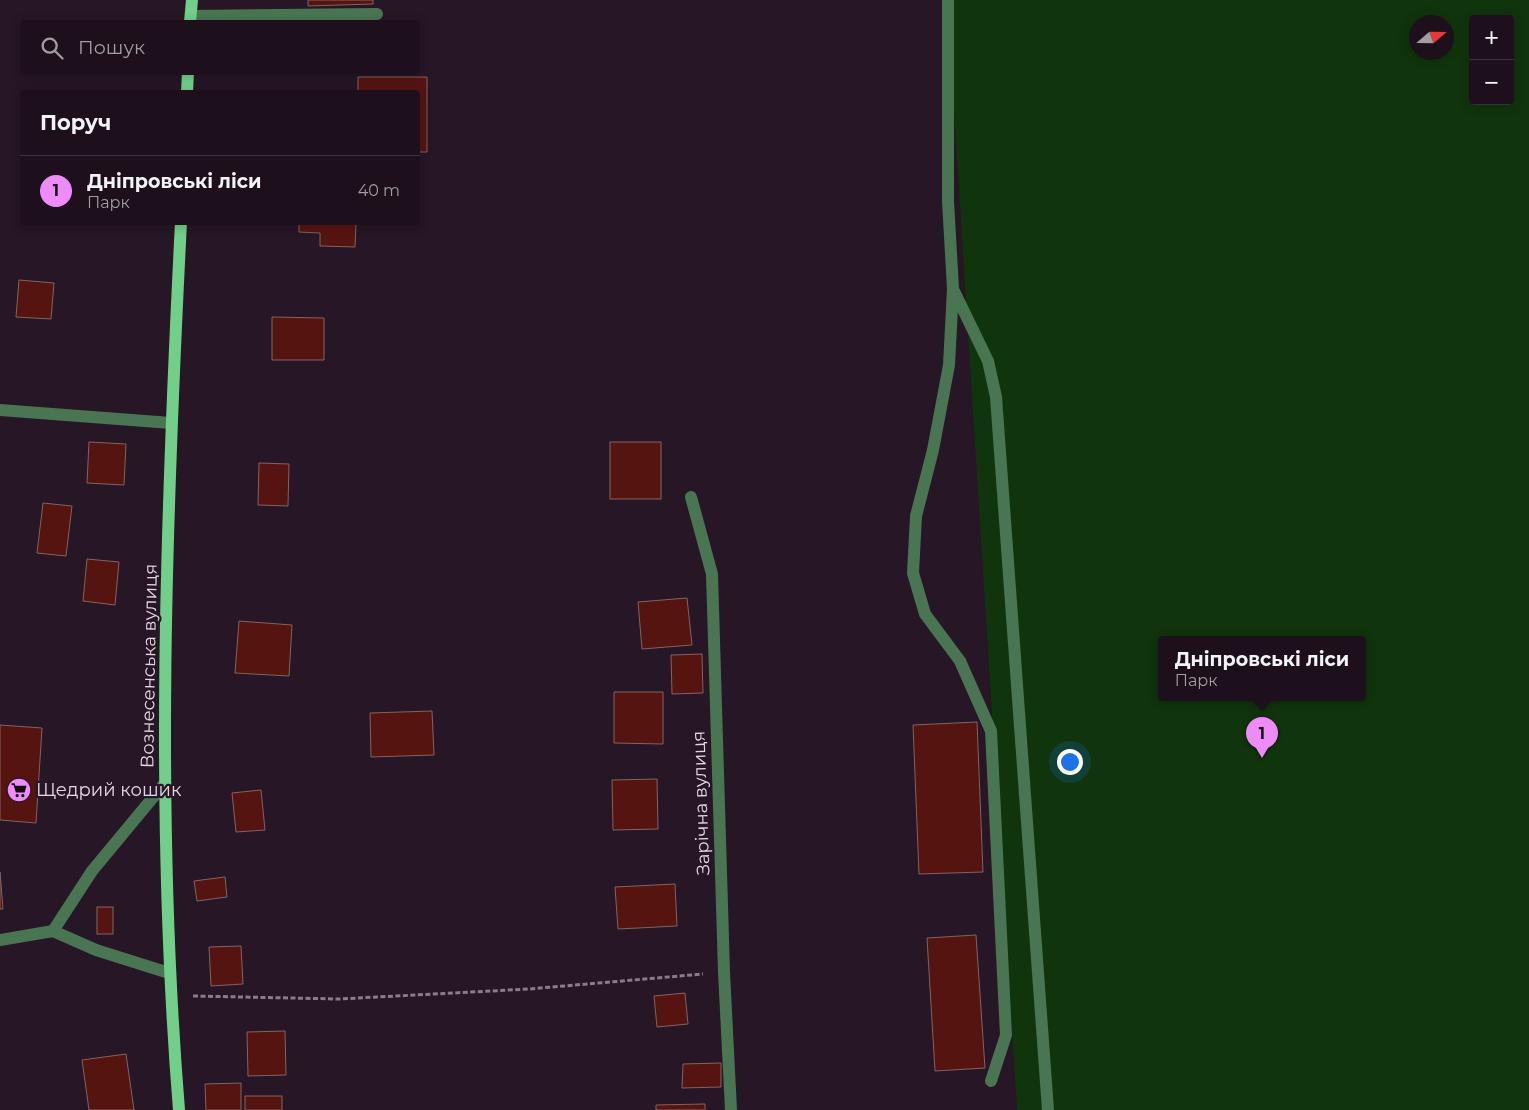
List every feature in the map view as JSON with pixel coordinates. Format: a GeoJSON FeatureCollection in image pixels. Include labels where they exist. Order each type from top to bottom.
{"type":"FeatureCollection","features":[{"type":"Feature","properties":{"kind":"main road"},"geometry":{"type":"LineString","coordinates":[[191,19],[192,0]]}},
{"type":"Feature","properties":{"kind":"main road"},"geometry":{"type":"LineString","coordinates":[[187,90],[188,75]]}},
{"type":"Feature","properties":{"kind":"main road","name":"Вознесенська вулиця"},"geometry":{"type":"LineString","coordinates":[[179,1110],[169,973],[165,676],[171,423],[181,225]]}},
{"type":"Feature","properties":{"kind":"street"},"geometry":{"type":"LineString","coordinates":[[948,0],[948,201],[953,289],[949,365],[933,450],[916,516],[913,573],[926,614],[960,661],[991,731],[1006,1035],[991,1081]]}},
{"type":"Feature","properties":{"kind":"street"},"geometry":{"type":"LineString","coordinates":[[191,19],[378,14]]}},
{"type":"Feature","properties":{"kind":"street"},"geometry":{"type":"LineString","coordinates":[[953,289],[988,360],[996,397],[1048,1110]]}},
{"type":"Feature","properties":{"kind":"street"},"geometry":{"type":"LineString","coordinates":[[0,410],[171,423]]}},
{"type":"Feature","properties":{"kind":"street","name":"Зарічна вулиця"},"geometry":{"type":"LineString","coordinates":[[692,497],[712,574],[724,972],[732,1110]]}},
{"type":"Feature","properties":{"kind":"street"},"geometry":{"type":"LineString","coordinates":[[53,931],[92,871],[165,784]]}},
{"type":"Feature","properties":{"kind":"street"},"geometry":{"type":"LineString","coordinates":[[0,940],[53,931],[96,950],[169,973]]}},
{"type":"Feature","properties":{"kind":"path"},"geometry":{"type":"LineString","coordinates":[[170,996],[339,999],[529,989],[724,972]]}},
{"type":"Feature","properties":{"kind":"green space"},"geometry":{"type":"Polygon","coordinates":[[[947,0],[1529,0],[1529,1110],[1017,1110],[947,0]]]}},
{"type":"Feature","properties":{"kind":"building"},"geometry":{"type":"Polygon","coordinates":[[[308,0],[373,0],[373,4],[308,6],[308,0]]]}},
{"type":"Feature","properties":{"kind":"building"},"geometry":{"type":"Polygon","coordinates":[[[358,77],[427,77],[427,152],[420,152],[420,90],[358,90],[358,77]]]}},
{"type":"Feature","properties":{"kind":"building"},"geometry":{"type":"Polygon","coordinates":[[[299,225],[356,225],[355,247],[320,246],[320,233],[299,232],[299,225]]]}},
{"type":"Feature","properties":{"kind":"building"},"geometry":{"type":"Polygon","coordinates":[[[19,280],[54,283],[51,319],[16,317],[19,280]]]}},
{"type":"Feature","properties":{"kind":"building"},"geometry":{"type":"Polygon","coordinates":[[[272,317],[324,318],[324,360],[272,360],[272,317]]]}},
{"type":"Feature","properties":{"kind":"building"},"geometry":{"type":"Polygon","coordinates":[[[89,442],[126,444],[124,485],[87,483],[89,442]]]}},
{"type":"Feature","properties":{"kind":"building"},"geometry":{"type":"Polygon","coordinates":[[[610,442],[661,442],[661,499],[610,499],[610,442]]]}},
{"type":"Feature","properties":{"kind":"building"},"geometry":{"type":"Polygon","coordinates":[[[259,463],[289,464],[288,506],[258,505],[259,463]]]}},
{"type":"Feature","properties":{"kind":"building"},"geometry":{"type":"Polygon","coordinates":[[[43,503],[72,506],[66,556],[37,553],[43,503]]]}},
{"type":"Feature","properties":{"kind":"building"},"geometry":{"type":"Polygon","coordinates":[[[87,559],[119,562],[115,605],[83,601],[87,559]]]}},
{"type":"Feature","properties":{"kind":"building"},"geometry":{"type":"Polygon","coordinates":[[[687,598],[692,645],[642,649],[638,602],[687,598]]]}},
{"type":"Feature","properties":{"kind":"building"},"geometry":{"type":"Polygon","coordinates":[[[239,621],[292,625],[289,676],[235,673],[239,621]]]}},
{"type":"Feature","properties":{"kind":"building"},"geometry":{"type":"Polygon","coordinates":[[[702,654],[703,693],[672,694],[671,655],[702,654]]]}},
{"type":"Feature","properties":{"kind":"building"},"geometry":{"type":"Polygon","coordinates":[[[614,692],[663,692],[663,744],[614,743],[614,692]]]}},
{"type":"Feature","properties":{"kind":"building"},"geometry":{"type":"Polygon","coordinates":[[[432,711],[434,755],[371,757],[370,713],[432,711]]]}},
{"type":"Feature","properties":{"kind":"building"},"geometry":{"type":"Polygon","coordinates":[[[977,722],[983,872],[919,874],[913,725],[977,722]]]}},
{"type":"Feature","properties":{"kind":"building","name":"Щедрий кошик"},"geometry":{"type":"Polygon","coordinates":[[[0,725],[42,728],[36,823],[0,820],[0,725]]]}},
{"type":"Feature","properties":{"kind":"building"},"geometry":{"type":"Polygon","coordinates":[[[657,779],[658,829],[613,830],[612,780],[657,779]]]}},
{"type":"Feature","properties":{"kind":"building"},"geometry":{"type":"Polygon","coordinates":[[[261,790],[265,830],[236,832],[232,793],[261,790]]]}},
{"type":"Feature","properties":{"kind":"building"},"geometry":{"type":"Polygon","coordinates":[[[0,872],[3,909],[0,909],[0,872]]]}},
{"type":"Feature","properties":{"kind":"building"},"geometry":{"type":"Polygon","coordinates":[[[225,877],[227,897],[197,901],[194,881],[225,877]]]}},
{"type":"Feature","properties":{"kind":"building"},"geometry":{"type":"Polygon","coordinates":[[[675,884],[677,926],[618,929],[615,887],[675,884]]]}},
{"type":"Feature","properties":{"kind":"building"},"geometry":{"type":"Polygon","coordinates":[[[97,907],[113,907],[113,934],[97,934],[97,907]]]}},
{"type":"Feature","properties":{"kind":"building"},"geometry":{"type":"Polygon","coordinates":[[[976,935],[985,1068],[935,1071],[927,938],[976,935]]]}},
{"type":"Feature","properties":{"kind":"building"},"geometry":{"type":"Polygon","coordinates":[[[241,946],[243,984],[211,986],[209,947],[241,946]]]}},
{"type":"Feature","properties":{"kind":"building"},"geometry":{"type":"Polygon","coordinates":[[[685,993],[688,1024],[657,1027],[654,996],[685,993]]]}},
{"type":"Feature","properties":{"kind":"building"},"geometry":{"type":"Polygon","coordinates":[[[285,1031],[286,1075],[248,1076],[247,1032],[285,1031]]]}},
{"type":"Feature","properties":{"kind":"building"},"geometry":{"type":"Polygon","coordinates":[[[126,1054],[134,1110],[89,1110],[82,1060],[126,1054]]]}},
{"type":"Feature","properties":{"kind":"building"},"geometry":{"type":"Polygon","coordinates":[[[721,1063],[721,1087],[682,1088],[683,1064],[721,1063]]]}},
{"type":"Feature","properties":{"kind":"building"},"geometry":{"type":"Polygon","coordinates":[[[241,1083],[241,1110],[206,1110],[205,1084],[241,1083]]]}},
{"type":"Feature","properties":{"kind":"building"},"geometry":{"type":"Polygon","coordinates":[[[245,1096],[282,1096],[282,1110],[245,1110],[245,1096]]]}},
{"type":"Feature","properties":{"kind":"building"},"geometry":{"type":"Polygon","coordinates":[[[705,1104],[705,1110],[656,1110],[656,1105],[705,1104]]]}},
{"type":"Feature","properties":{"kind":"place","name":"Дніпровські ліси"},"geometry":{"type":"Point","coordinates":[1262,758]}},
{"type":"Feature","properties":{"kind":"place","name":"Щедрий кошик"},"geometry":{"type":"Point","coordinates":[19,790]}}]}
